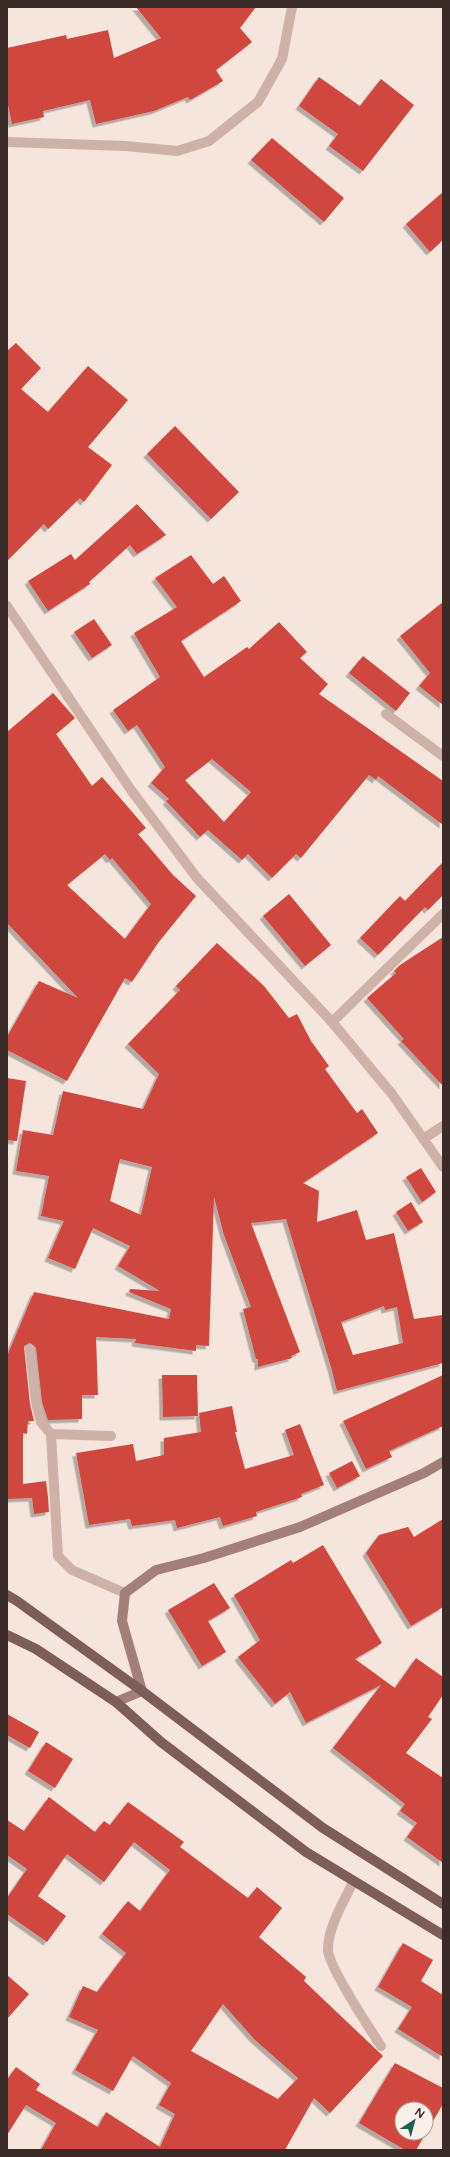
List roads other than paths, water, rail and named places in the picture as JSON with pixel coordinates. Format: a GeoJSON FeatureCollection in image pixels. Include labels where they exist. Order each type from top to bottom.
{"type":"FeatureCollection","features":[{"type":"Feature","properties":{"kind":"main road"},"geometry":{"type":"LineString","coordinates":[[7,1595],[142,1691],[323,1828],[443,1904]]}},
{"type":"Feature","properties":{"kind":"main road"},"geometry":{"type":"LineString","coordinates":[[7,1635],[36,1650],[116,1702],[161,1742],[300,1848],[353,1882],[443,1935]]}},
{"type":"Feature","properties":{"kind":"street"},"geometry":{"type":"LineString","coordinates":[[7,142],[126,146],[177,151],[209,141],[258,102],[282,59],[292,7]]}},
{"type":"Feature","properties":{"kind":"street"},"geometry":{"type":"LineString","coordinates":[[7,606],[130,790],[197,878],[332,1022],[392,1094],[443,1167]]}},
{"type":"Feature","properties":{"kind":"street"},"geometry":{"type":"LineString","coordinates":[[386,714],[443,756]]}},
{"type":"Feature","properties":{"kind":"street"},"geometry":{"type":"LineString","coordinates":[[332,1022],[443,914]]}},
{"type":"Feature","properties":{"kind":"street"},"geometry":{"type":"LineString","coordinates":[[423,1139],[443,1126]]}},
{"type":"Feature","properties":{"kind":"street"},"geometry":{"type":"LineString","coordinates":[[30,1349],[36,1403],[41,1422],[51,1434],[58,1556],[72,1570],[125,1593]]}},
{"type":"Feature","properties":{"kind":"street"},"geometry":{"type":"LineString","coordinates":[[51,1434],[111,1436]]}},
{"type":"Feature","properties":{"kind":"street"},"geometry":{"type":"LineString","coordinates":[[116,1702],[142,1691],[122,1621],[125,1593],[156,1570],[204,1558],[300,1527],[424,1473],[443,1462]]}},
{"type":"Feature","properties":{"kind":"street"},"geometry":{"type":"LineString","coordinates":[[353,1882],[330,1935],[328,1952],[357,2009],[381,2046]]}}]}
